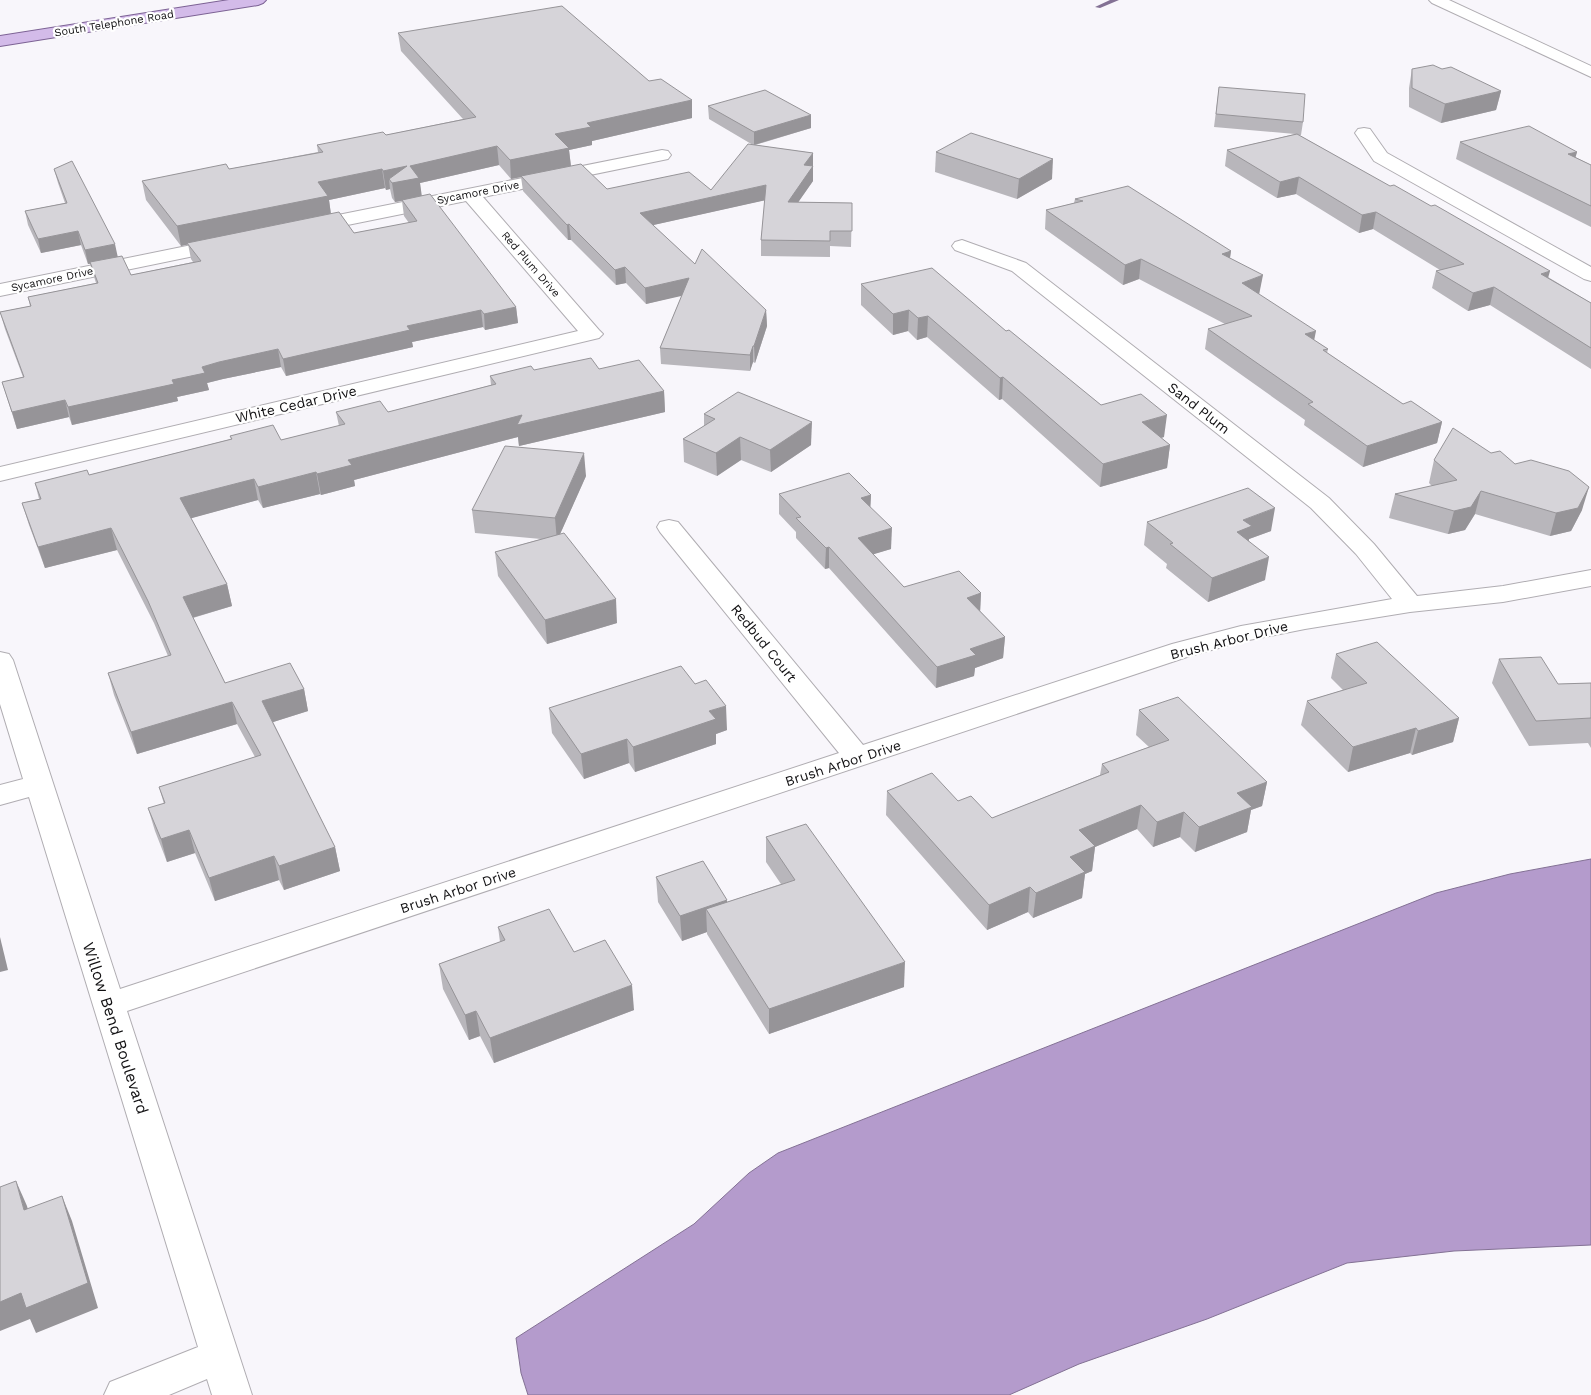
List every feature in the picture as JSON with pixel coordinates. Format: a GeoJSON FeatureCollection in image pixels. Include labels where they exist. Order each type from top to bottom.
{"type":"FeatureCollection","features":[{"type":"Feature","properties":{"kind":"main road","name":"South Telephone Road"},"geometry":{"type":"LineString","coordinates":[[0,41],[258,0]]}},
{"type":"Feature","properties":{"kind":"street"},"geometry":{"type":"LineString","coordinates":[[1437,0],[1591,72]]}},
{"type":"Feature","properties":{"kind":"street"},"geometry":{"type":"LineString","coordinates":[[1364,133],[1380,158],[1591,275]]}},
{"type":"Feature","properties":{"kind":"street","name":"Sycamore Drive"},"geometry":{"type":"LineString","coordinates":[[294,230],[662,155]]}},
{"type":"Feature","properties":{"kind":"street","name":"Red Plum Drive"},"geometry":{"type":"LineString","coordinates":[[470,194],[592,334]]}},
{"type":"Feature","properties":{"kind":"street","name":"Sycamore Drive"},"geometry":{"type":"LineString","coordinates":[[0,290],[245,240]]}},
{"type":"Feature","properties":{"kind":"street","name":"Sand Plum"},"geometry":{"type":"LineString","coordinates":[[962,246],[1019,267],[1320,503],[1365,550],[1410,604]]}},
{"type":"Feature","properties":{"kind":"street","name":"White Cedar Drive"},"geometry":{"type":"LineString","coordinates":[[0,474],[592,334]]}},
{"type":"Feature","properties":{"kind":"street","name":"Redbud Court"},"geometry":{"type":"LineString","coordinates":[[669,527],[858,758]]}},
{"type":"Feature","properties":{"kind":"street","name":"Brush Arbor Drive"},"geometry":{"type":"LineString","coordinates":[[109,1005],[1190,648],[1241,634],[1305,621],[1410,604],[1503,594],[1591,578]]}},
{"type":"Feature","properties":{"kind":"street","name":"Willow Bend Boulevard"},"geometry":{"type":"LineString","coordinates":[[0,660],[232,1395]]}},
{"type":"Feature","properties":{"kind":"street"},"geometry":{"type":"LineString","coordinates":[[0,795],[39,784]]}},
{"type":"Feature","properties":{"kind":"street"},"geometry":{"type":"LineString","coordinates":[[124,1395],[220,1356]]}},
{"type":"Feature","properties":{"kind":"shaded area"},"geometry":{"type":"Polygon","coordinates":[[[1591,859],[1591,1245],[1454,1251],[1347,1263],[1207,1319],[1079,1364],[1009,1395],[528,1395],[521,1373],[516,1338],[694,1224],[749,1173],[778,1153],[1436,893],[1510,874],[1591,859]]]}},
{"type":"Feature","properties":{"kind":"building"},"geometry":{"type":"Polygon","coordinates":[[[562,6],[649,81],[661,79],[692,100],[587,123],[591,127],[555,134],[569,148],[510,160],[497,146],[410,166],[419,178],[392,183],[389,179],[407,166],[383,171],[382,169],[318,182],[328,196],[177,226],[142,181],[226,164],[229,169],[323,152],[317,145],[383,132],[386,135],[476,117],[398,33],[562,6]]]}},
{"type":"Feature","properties":{"kind":"building"},"geometry":{"type":"Polygon","coordinates":[[[1433,65],[1442,69],[1451,67],[1501,91],[1445,104],[1412,88],[1412,69],[1433,65]]]}},
{"type":"Feature","properties":{"kind":"building"},"geometry":{"type":"Polygon","coordinates":[[[1219,87],[1305,94],[1303,122],[1216,114],[1219,87]]]}},
{"type":"Feature","properties":{"kind":"building"},"geometry":{"type":"Polygon","coordinates":[[[765,90],[811,115],[754,132],[708,106],[765,90]]]}},
{"type":"Feature","properties":{"kind":"building"},"geometry":{"type":"Polygon","coordinates":[[[1529,126],[1577,152],[1568,154],[1591,165],[1591,206],[1460,142],[1529,126]]]}},
{"type":"Feature","properties":{"kind":"building"},"geometry":{"type":"Polygon","coordinates":[[[971,133],[1053,159],[1019,179],[936,152],[971,133]]]}},
{"type":"Feature","properties":{"kind":"building"},"geometry":{"type":"Polygon","coordinates":[[[1297,134],[1390,186],[1394,185],[1431,206],[1435,205],[1550,271],[1541,274],[1591,303],[1591,348],[1494,287],[1473,293],[1436,271],[1464,264],[1376,212],[1362,215],[1299,177],[1280,182],[1227,150],[1297,134]]]}},
{"type":"Feature","properties":{"kind":"building"},"geometry":{"type":"Polygon","coordinates":[[[748,144],[813,153],[804,165],[813,166],[788,202],[852,203],[852,231],[830,231],[830,241],[761,240],[766,185],[640,213],[695,264],[702,249],[766,310],[750,355],[660,348],[689,278],[645,288],[625,267],[615,270],[569,224],[567,225],[521,176],[581,164],[607,189],[689,172],[711,190],[748,144]]]}},
{"type":"Feature","properties":{"kind":"building"},"geometry":{"type":"Polygon","coordinates":[[[72,161],[115,244],[85,250],[78,231],[38,239],[25,211],[67,203],[54,169],[72,161]]]}},
{"type":"Feature","properties":{"kind":"building"},"geometry":{"type":"Polygon","coordinates":[[[1128,186],[1231,251],[1222,254],[1263,275],[1242,283],[1316,331],[1305,334],[1328,349],[1323,350],[1403,404],[1411,401],[1442,422],[1367,446],[1308,404],[1313,402],[1208,329],[1252,316],[1141,259],[1125,265],[1046,210],[1083,201],[1075,199],[1128,186]]]}},
{"type":"Feature","properties":{"kind":"building"},"geometry":{"type":"Polygon","coordinates":[[[430,194],[516,307],[484,314],[481,310],[407,326],[410,330],[283,359],[278,349],[202,367],[205,373],[172,380],[174,384],[68,407],[65,400],[12,412],[2,382],[24,377],[0,312],[31,306],[28,297],[98,283],[90,262],[122,256],[131,275],[201,261],[187,243],[339,212],[354,233],[417,221],[402,200],[430,194]]]}},
{"type":"Feature","properties":{"kind":"building"},"geometry":{"type":"Polygon","coordinates":[[[932,268],[1006,331],[1009,330],[1101,405],[1141,394],[1167,415],[1142,422],[1170,445],[1103,464],[1003,377],[1000,378],[928,316],[918,318],[909,310],[893,314],[861,284],[932,268]]]}},
{"type":"Feature","properties":{"kind":"building"},"geometry":{"type":"Polygon","coordinates":[[[591,358],[599,369],[639,360],[664,391],[517,425],[522,415],[348,460],[352,465],[317,474],[316,472],[258,487],[254,479],[180,498],[227,584],[183,597],[225,683],[290,663],[304,689],[262,701],[335,847],[279,866],[274,856],[209,878],[189,830],[161,839],[148,808],[165,803],[159,787],[261,755],[232,702],[131,732],[108,673],[171,655],[148,601],[111,528],[38,547],[22,503],[41,499],[35,483],[87,470],[89,475],[232,439],[230,436],[273,425],[281,440],[345,424],[336,412],[380,401],[388,412],[496,384],[490,376],[531,366],[534,370],[591,358]]]}},
{"type":"Feature","properties":{"kind":"building"},"geometry":{"type":"Polygon","coordinates":[[[738,392],[812,422],[770,450],[740,437],[716,453],[683,439],[715,419],[704,414],[738,392]]]}},
{"type":"Feature","properties":{"kind":"building"},"geometry":{"type":"Polygon","coordinates":[[[1453,428],[1491,453],[1500,451],[1515,464],[1531,460],[1569,471],[1589,487],[1578,508],[1556,513],[1481,491],[1471,507],[1454,511],[1395,494],[1457,480],[1434,460],[1453,428]]]}},
{"type":"Feature","properties":{"kind":"building"},"geometry":{"type":"Polygon","coordinates":[[[505,446],[584,453],[555,518],[472,510],[505,446]]]}},
{"type":"Feature","properties":{"kind":"building"},"geometry":{"type":"Polygon","coordinates":[[[849,473],[871,495],[861,498],[892,528],[858,538],[904,587],[959,571],[981,593],[967,598],[1005,637],[970,649],[976,655],[937,667],[829,547],[826,548],[796,518],[801,517],[779,494],[849,473]]]}},
{"type":"Feature","properties":{"kind":"building"},"geometry":{"type":"Polygon","coordinates":[[[1248,488],[1275,508],[1243,520],[1252,526],[1237,532],[1269,557],[1212,578],[1170,544],[1173,543],[1147,522],[1248,488]]]}},
{"type":"Feature","properties":{"kind":"building"},"geometry":{"type":"Polygon","coordinates":[[[564,533],[616,599],[545,620],[495,552],[564,533]]]}},
{"type":"Feature","properties":{"kind":"building"},"geometry":{"type":"Polygon","coordinates":[[[1377,642],[1459,718],[1418,731],[1416,728],[1353,747],[1307,701],[1367,683],[1336,654],[1377,642]]]}},
{"type":"Feature","properties":{"kind":"building"},"geometry":{"type":"Polygon","coordinates":[[[1541,657],[1558,684],[1591,683],[1591,718],[1536,721],[1499,659],[1541,657]]]}},
{"type":"Feature","properties":{"kind":"building"},"geometry":{"type":"Polygon","coordinates":[[[681,666],[695,684],[706,680],[726,706],[709,711],[716,719],[633,747],[627,739],[581,754],[549,708],[681,666]]]}},
{"type":"Feature","properties":{"kind":"building"},"geometry":{"type":"Polygon","coordinates":[[[1178,697],[1267,782],[1237,793],[1252,807],[1199,827],[1184,812],[1157,822],[1141,805],[1079,830],[1095,846],[1070,857],[1085,872],[1036,893],[1030,887],[989,905],[887,791],[932,773],[958,801],[971,796],[992,818],[1109,772],[1102,764],[1169,740],[1139,710],[1178,697]]]}},
{"type":"Feature","properties":{"kind":"building"},"geometry":{"type":"Polygon","coordinates":[[[806,824],[905,962],[769,1009],[706,909],[795,880],[766,837],[806,824]]]}},
{"type":"Feature","properties":{"kind":"building"},"geometry":{"type":"Polygon","coordinates":[[[703,861],[727,900],[680,916],[656,877],[703,861]]]}},
{"type":"Feature","properties":{"kind":"building"},"geometry":{"type":"Polygon","coordinates":[[[549,909],[574,952],[605,940],[632,985],[490,1038],[476,1011],[465,1015],[439,964],[505,940],[498,927],[549,909]]]}},
{"type":"Feature","properties":{"kind":"building"},"geometry":{"type":"Polygon","coordinates":[[[16,1181],[24,1210],[62,1196],[88,1283],[26,1308],[21,1293],[0,1302],[0,1187],[16,1181]]]}},
{"type":"Feature","properties":{"kind":"waterway"},"geometry":{"type":"LineString","coordinates":[[1098,7],[1116,0]]}}]}
